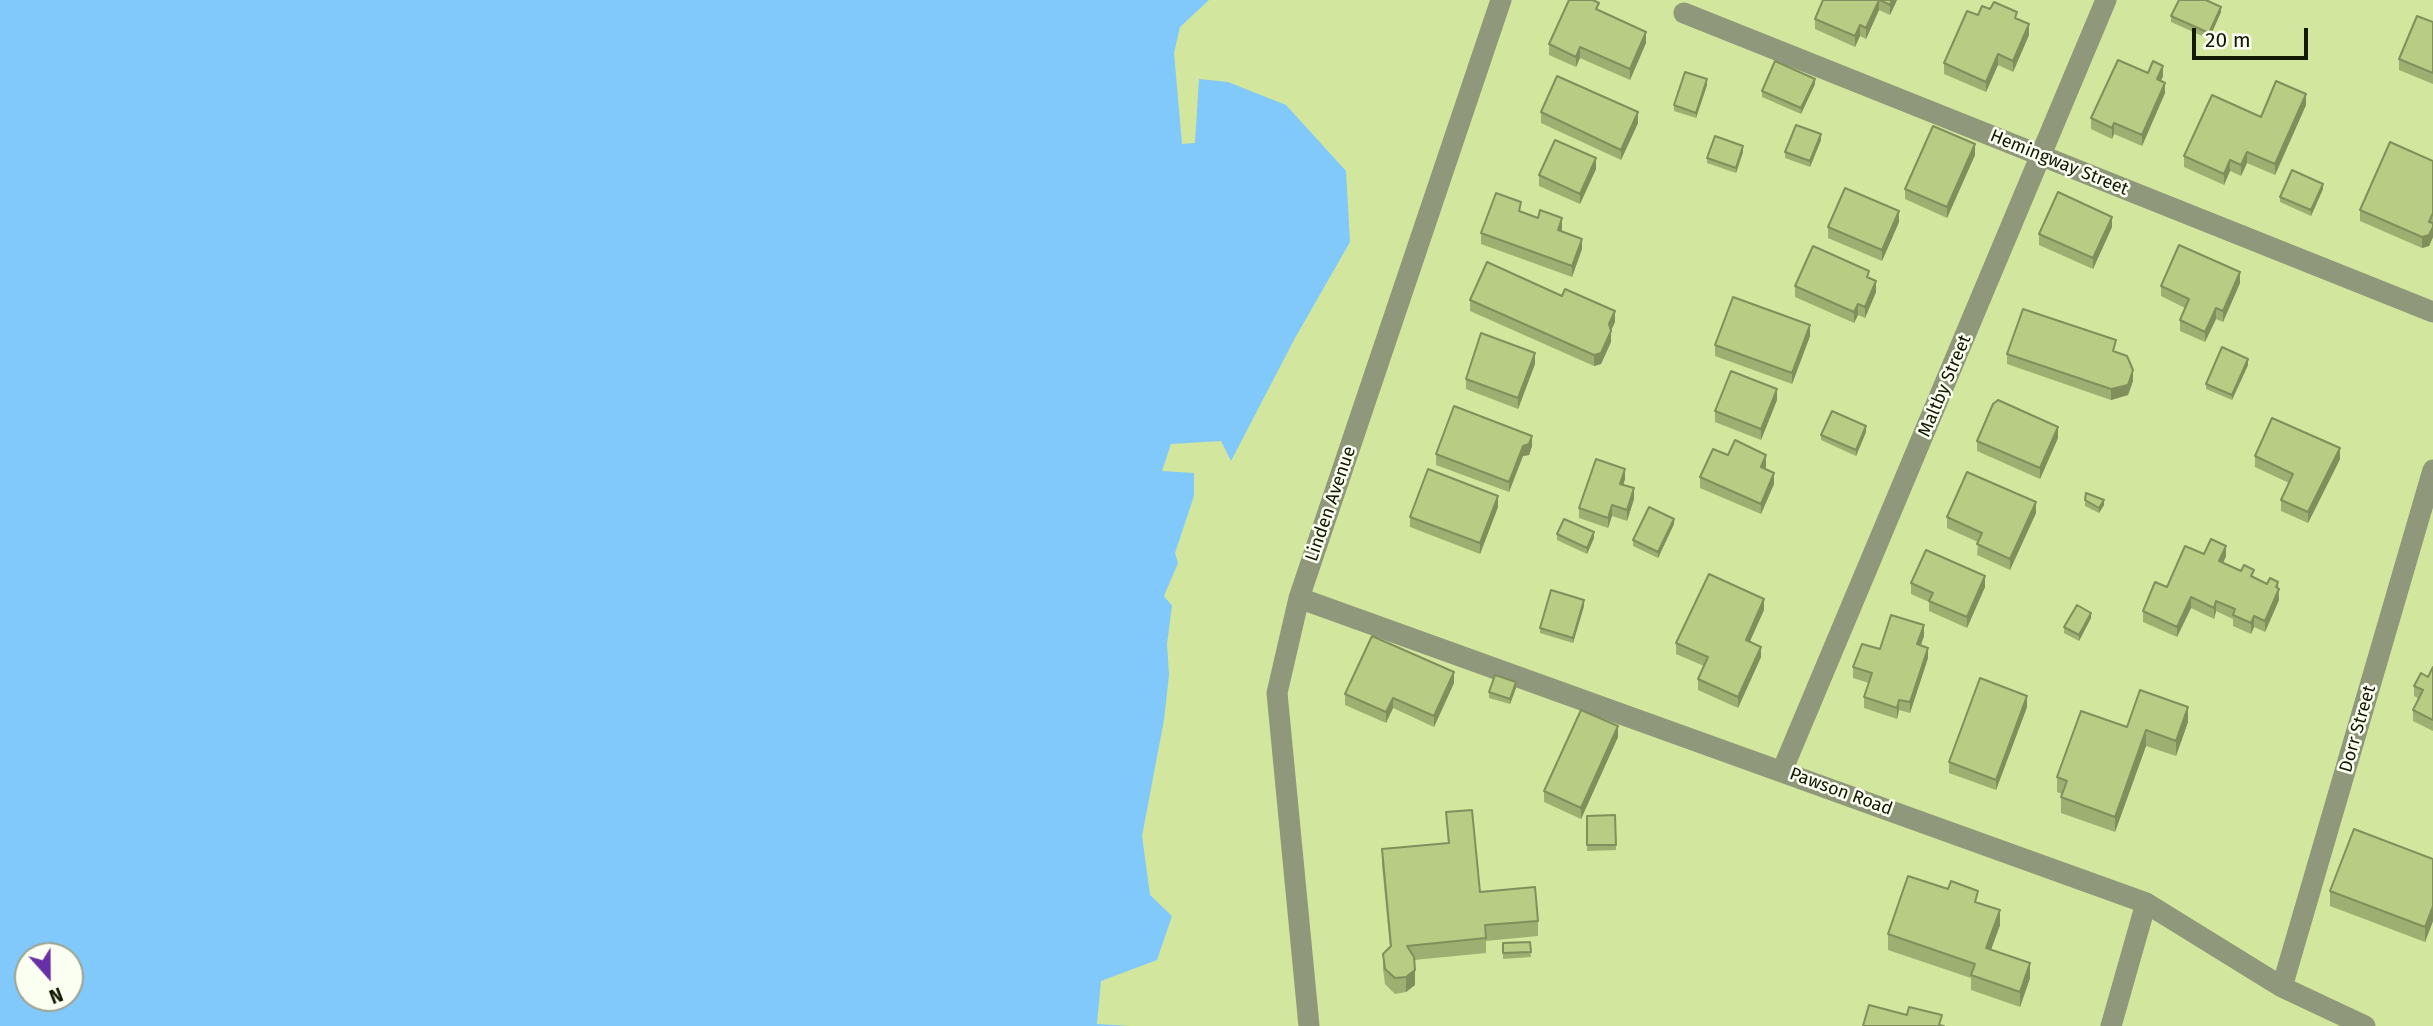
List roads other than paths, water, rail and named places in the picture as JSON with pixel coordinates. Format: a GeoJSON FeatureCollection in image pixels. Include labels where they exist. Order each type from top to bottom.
{"type":"FeatureCollection","features":[{"type":"Feature","properties":{"kind":"street","name":"Linden Avenue"},"geometry":{"type":"LineString","coordinates":[[1309,1026],[1277,693],[1299,598],[1501,0]]}},
{"type":"Feature","properties":{"kind":"street","name":"Maltby Street"},"geometry":{"type":"LineString","coordinates":[[1782,771],[2106,0]]}},
{"type":"Feature","properties":{"kind":"street","name":"Hemingway Street"},"geometry":{"type":"LineString","coordinates":[[1684,13],[2433,313]]}},
{"type":"Feature","properties":{"kind":"street","name":"Dorr Street"},"geometry":{"type":"LineString","coordinates":[[2282,987],[2433,470]]}},
{"type":"Feature","properties":{"kind":"street","name":"Pawson Road"},"geometry":{"type":"LineString","coordinates":[[1299,598],[2146,902],[2282,987],[2365,1026]]}},
{"type":"Feature","properties":{"kind":"street"},"geometry":{"type":"LineString","coordinates":[[2111,1026],[2146,902]]}},
{"type":"Feature","properties":{"kind":"water"},"geometry":{"type":"Polygon","coordinates":[[[0,0],[1209,0],[1180,27],[1174,53],[1182,144],[1195,143],[1199,79],[1228,82],[1286,105],[1346,171],[1350,242],[1295,338],[1231,461],[1221,441],[1171,444],[1162,471],[1194,473],[1194,496],[1175,553],[1178,563],[1164,596],[1172,606],[1167,644],[1169,675],[1164,720],[1142,836],[1150,895],[1172,916],[1157,960],[1101,981],[1097,1024],[1130,1026],[0,1026],[0,0]]]}}]}
